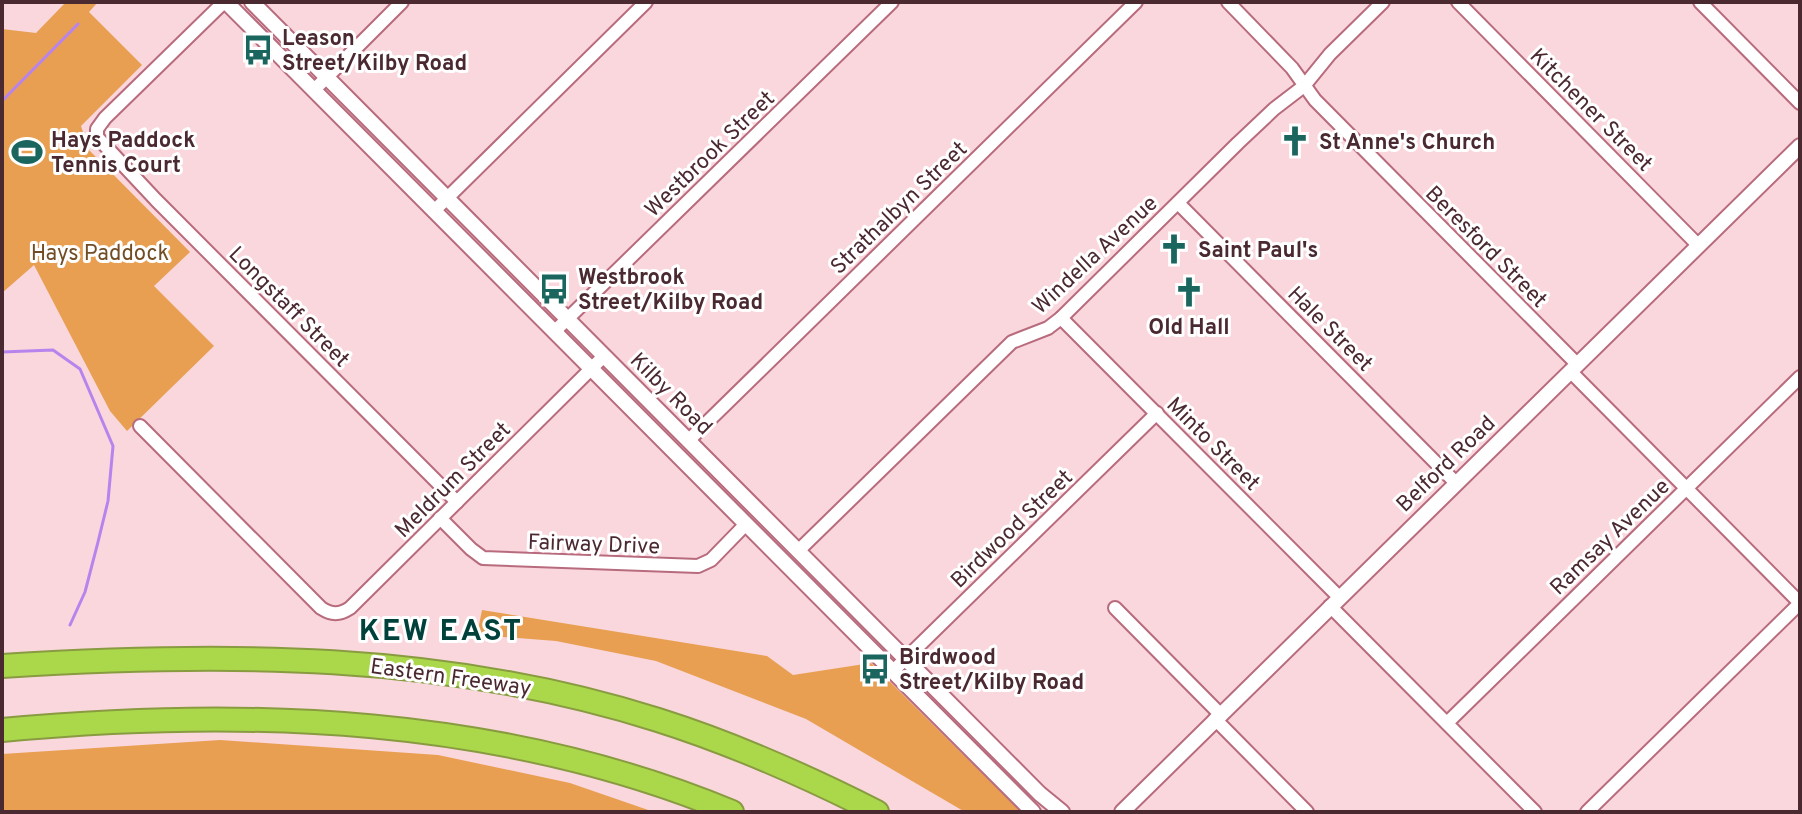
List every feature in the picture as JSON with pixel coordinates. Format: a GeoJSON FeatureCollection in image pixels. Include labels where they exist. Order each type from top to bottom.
{"type":"FeatureCollection","features":[{"type":"Feature","properties":{"kind":"highway","name":"Eastern Freeway"},"geometry":{"type":"LineString","coordinates":[[2,666],[214,658],[338,661],[453,673],[559,694],[657,720],[784,768],[877,812]]}},
{"type":"Feature","properties":{"kind":"highway"},"geometry":{"type":"LineString","coordinates":[[2,730],[156,720],[240,719],[405,729],[552,754],[669,788],[732,812]]}},
{"type":"Feature","properties":{"kind":"street","name":"Kilby Road"},"geometry":{"type":"LineString","coordinates":[[225,2],[1033,812]]}},
{"type":"Feature","properties":{"kind":"street","name":"Longstaff Street"},"geometry":{"type":"LineString","coordinates":[[225,2],[105,118],[97,129],[97,137],[134,178],[457,502]]}},
{"type":"Feature","properties":{"kind":"street","name":"Kilby Road"},"geometry":{"type":"LineString","coordinates":[[252,2],[1040,794],[1062,812]]}},
{"type":"Feature","properties":{"kind":"street"},"geometry":{"type":"LineString","coordinates":[[314,90],[402,2]]}},
{"type":"Feature","properties":{"kind":"street"},"geometry":{"type":"LineString","coordinates":[[434,211],[646,2]]}},
{"type":"Feature","properties":{"kind":"street","name":"Westbrook Street"},"geometry":{"type":"LineString","coordinates":[[554,332],[892,2]]}},
{"type":"Feature","properties":{"kind":"street","name":"Strathalbyn Street"},"geometry":{"type":"LineString","coordinates":[[688,441],[1136,2]]}},
{"type":"Feature","properties":{"kind":"street","name":"Beresford Street"},"geometry":{"type":"LineString","coordinates":[[1228,2],[1331,117],[1800,603]]}},
{"type":"Feature","properties":{"kind":"street","name":"Windella Avenue"},"geometry":{"type":"LineString","coordinates":[[798,551],[1012,342],[1048,328],[1061,318],[1383,2]]}},
{"type":"Feature","properties":{"kind":"street","name":"Kitchener Street"},"geometry":{"type":"LineString","coordinates":[[1458,2],[1698,245]]}},
{"type":"Feature","properties":{"kind":"street"},"geometry":{"type":"LineString","coordinates":[[1700,2],[1800,103]]}},
{"type":"Feature","properties":{"kind":"street","name":"Belford Road"},"geometry":{"type":"LineString","coordinates":[[1122,812],[1800,146]]}},
{"type":"Feature","properties":{"kind":"street","name":"Hale Street"},"geometry":{"type":"LineString","coordinates":[[1178,203],[1456,483]]}},
{"type":"Feature","properties":{"kind":"street","name":"Minto Street"},"geometry":{"type":"LineString","coordinates":[[1061,318],[1157,413],[1447,723],[1535,812]]}},
{"type":"Feature","properties":{"kind":"street","name":"Meldrum Street"},"geometry":{"type":"LineString","coordinates":[[140,426],[321,608],[333,614],[350,608],[604,356]]}},
{"type":"Feature","properties":{"kind":"street","name":"Ramsay Avenue"},"geometry":{"type":"LineString","coordinates":[[1447,723],[1800,377]]}},
{"type":"Feature","properties":{"kind":"street","name":"Birdwood Street"},"geometry":{"type":"LineString","coordinates":[[892,672],[1157,413]]}},
{"type":"Feature","properties":{"kind":"street","name":"Fairway Drive"},"geometry":{"type":"LineString","coordinates":[[440,518],[483,558],[698,566],[711,560],[746,524]]}},
{"type":"Feature","properties":{"kind":"street"},"geometry":{"type":"LineString","coordinates":[[1587,812],[1800,603]]}},
{"type":"Feature","properties":{"kind":"street"},"geometry":{"type":"LineString","coordinates":[[1115,608],[1307,812]]}},
{"type":"Feature","properties":{"kind":"green space","name":"Hays Paddock"},"geometry":{"type":"Polygon","coordinates":[[[66,2],[98,2],[89,12],[142,65],[81,126],[89,150],[190,252],[154,286],[214,346],[127,431],[110,411],[34,265],[2,293],[2,29],[36,33],[66,2]]]}},
{"type":"Feature","properties":{"kind":"green space"},"geometry":{"type":"Polygon","coordinates":[[[482,610],[767,656],[793,675],[871,663],[1021,812],[965,812],[806,719],[656,661],[556,641],[477,635],[482,610]]]}},
{"type":"Feature","properties":{"kind":"green space"},"geometry":{"type":"Polygon","coordinates":[[[220,740],[438,755],[570,783],[654,812],[2,812],[2,754],[220,740]]]}},
{"type":"Feature","properties":{"kind":"waterway"},"geometry":{"type":"LineString","coordinates":[[2,101],[78,24]]}},
{"type":"Feature","properties":{"kind":"waterway"},"geometry":{"type":"LineString","coordinates":[[2,352],[53,350],[80,369],[113,446],[108,501],[85,592],[70,625]]}},
{"type":"Feature","properties":{"kind":"place","name":"Leason Street/Kilby Road"},"geometry":{"type":"Point","coordinates":[258,50]}},
{"type":"Feature","properties":{"kind":"place","name":"St Anne's Church"},"geometry":{"type":"Point","coordinates":[1295,141]}},
{"type":"Feature","properties":{"kind":"place","name":"Hays Paddock Tennis Court"},"geometry":{"type":"Point","coordinates":[27,152]}},
{"type":"Feature","properties":{"kind":"place","name":"Saint Paul's"},"geometry":{"type":"Point","coordinates":[1174,249]}},
{"type":"Feature","properties":{"kind":"place","name":"Westbrook Street/Kilby Road"},"geometry":{"type":"Point","coordinates":[554,289]}},
{"type":"Feature","properties":{"kind":"place","name":"Old Hall"},"geometry":{"type":"Point","coordinates":[1189,292]}},
{"type":"Feature","properties":{"kind":"place","name":"Birdwood Street/Kilby Road"},"geometry":{"type":"Point","coordinates":[875,669]}},
{"type":"Feature","properties":{"kind":"district","name":"KEW EAST"},"geometry":{"type":"Point","coordinates":[441,630]}}]}
